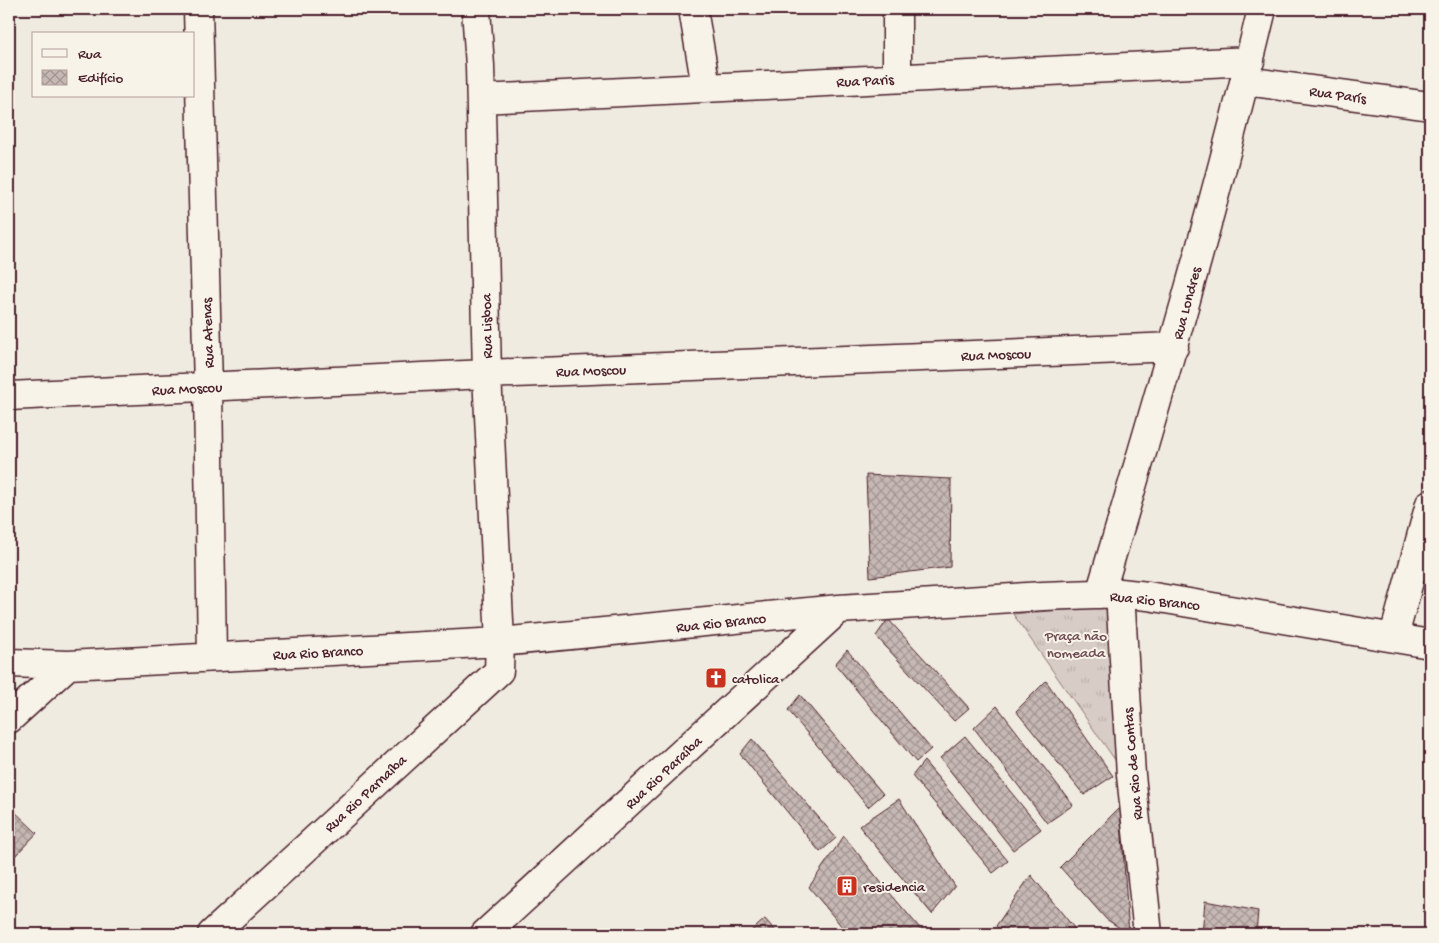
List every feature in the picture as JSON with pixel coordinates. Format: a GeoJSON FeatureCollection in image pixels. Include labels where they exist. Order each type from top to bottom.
{"type":"FeatureCollection","features":[{"type":"Feature","properties":{"kind":"street","name":"Rua Atenas"},"geometry":{"type":"LineString","coordinates":[[198,9],[208,387],[212,657]]}},
{"type":"Feature","properties":{"kind":"street","name":"Rua Lisboa"},"geometry":{"type":"LineString","coordinates":[[476,9],[487,374],[500,642]]}},
{"type":"Feature","properties":{"kind":"street"},"geometry":{"type":"LineString","coordinates":[[693,9],[706,87]]}},
{"type":"Feature","properties":{"kind":"street"},"geometry":{"type":"LineString","coordinates":[[896,9],[897,78]]}},
{"type":"Feature","properties":{"kind":"street","name":"Rua Londres"},"geometry":{"type":"LineString","coordinates":[[1110,594],[1262,9]]}},
{"type":"Feature","properties":{"kind":"street","name":"Rua Paris"},"geometry":{"type":"LineString","coordinates":[[480,100],[897,78],[1247,71]]}},
{"type":"Feature","properties":{"kind":"street","name":"Rua París"},"geometry":{"type":"LineString","coordinates":[[1247,71],[1430,106]]}},
{"type":"Feature","properties":{"kind":"street","name":"Rua Moscou"},"geometry":{"type":"LineString","coordinates":[[9,396],[487,374],[1174,347]]}},
{"type":"Feature","properties":{"kind":"street"},"geometry":{"type":"LineString","coordinates":[[1394,636],[1430,504]]}},
{"type":"Feature","properties":{"kind":"street","name":"Rua Rio Branco"},"geometry":{"type":"LineString","coordinates":[[9,663],[68,665],[500,642],[839,609],[1110,594],[1148,596],[1394,636],[1430,644]]}},
{"type":"Feature","properties":{"kind":"street","name":"Rua Rio de Contas"},"geometry":{"type":"LineString","coordinates":[[1110,594],[1148,934]]}},
{"type":"Feature","properties":{"kind":"street","name":"Rua Rio Paraíba"},"geometry":{"type":"LineString","coordinates":[[485,934],[839,609]]}},
{"type":"Feature","properties":{"kind":"street","name":"Rua Rio Parnaíba"},"geometry":{"type":"LineString","coordinates":[[212,934],[499,671],[500,642]]}},
{"type":"Feature","properties":{"kind":"street"},"geometry":{"type":"LineString","coordinates":[[9,720],[68,665]]}},
{"type":"Feature","properties":{"kind":"green space","name":"Praça não nomeada"},"geometry":{"type":"Polygon","coordinates":[[[1110,606],[1120,767],[1013,614],[1110,606]]]}},
{"type":"Feature","properties":{"kind":"building"},"geometry":{"type":"Polygon","coordinates":[[[866,475],[951,479],[950,567],[870,577],[866,475]]]}},
{"type":"Feature","properties":{"kind":"building"},"geometry":{"type":"Polygon","coordinates":[[[888,619],[969,708],[954,721],[876,636],[888,619]]]}},
{"type":"Feature","properties":{"kind":"building"},"geometry":{"type":"Polygon","coordinates":[[[847,650],[931,749],[916,762],[835,664],[847,650]]]}},
{"type":"Feature","properties":{"kind":"building"},"geometry":{"type":"Polygon","coordinates":[[[1046,681],[1113,776],[1084,795],[1016,711],[1046,681]]]}},
{"type":"Feature","properties":{"kind":"building"},"geometry":{"type":"Polygon","coordinates":[[[800,695],[883,794],[868,807],[788,710],[800,695]]]}},
{"type":"Feature","properties":{"kind":"building"},"geometry":{"type":"Polygon","coordinates":[[[997,706],[1073,805],[1047,823],[974,728],[997,706]]]}},
{"type":"Feature","properties":{"kind":"building"},"geometry":{"type":"Polygon","coordinates":[[[965,736],[1041,829],[1013,850],[940,758],[965,736]]]}},
{"type":"Feature","properties":{"kind":"building"},"geometry":{"type":"Polygon","coordinates":[[[752,739],[836,838],[820,852],[740,754],[752,739]]]}},
{"type":"Feature","properties":{"kind":"building"},"geometry":{"type":"Polygon","coordinates":[[[924,761],[1008,861],[993,873],[912,776],[924,761]]]}},
{"type":"Feature","properties":{"kind":"building","name":"residencia"},"geometry":{"type":"Polygon","coordinates":[[[899,799],[955,886],[932,914],[859,826],[899,799]]]}},
{"type":"Feature","properties":{"kind":"building"},"geometry":{"type":"Polygon","coordinates":[[[9,806],[37,833],[13,858],[9,854],[9,806]]]}},
{"type":"Feature","properties":{"kind":"building"},"geometry":{"type":"Polygon","coordinates":[[[1120,807],[1129,934],[1106,919],[1060,867],[1120,807]]]}},
{"type":"Feature","properties":{"kind":"building","name":"residencia"},"geometry":{"type":"Polygon","coordinates":[[[844,836],[925,934],[848,934],[809,887],[844,836]]]}},
{"type":"Feature","properties":{"kind":"building"},"geometry":{"type":"Polygon","coordinates":[[[1031,875],[1079,934],[1004,934],[996,926],[1031,875]]]}},
{"type":"Feature","properties":{"kind":"building"},"geometry":{"type":"Polygon","coordinates":[[[1205,901],[1258,911],[1256,934],[1202,934],[1205,901]]]}},
{"type":"Feature","properties":{"kind":"building"},"geometry":{"type":"Polygon","coordinates":[[[765,919],[778,934],[748,934],[765,919]]]}},
{"type":"Feature","properties":{"kind":"place","name":"catolica"},"geometry":{"type":"Point","coordinates":[716,678]}},
{"type":"Feature","properties":{"kind":"place","name":"residencia"},"geometry":{"type":"Point","coordinates":[847,886]}}]}
